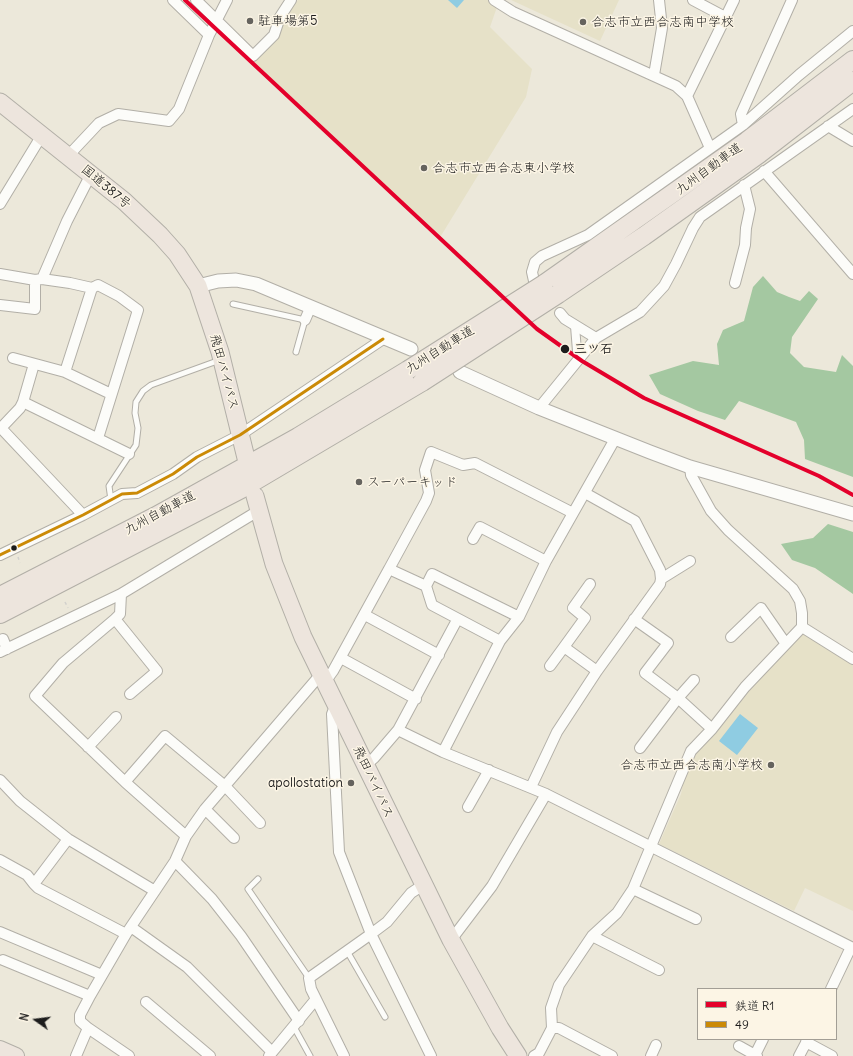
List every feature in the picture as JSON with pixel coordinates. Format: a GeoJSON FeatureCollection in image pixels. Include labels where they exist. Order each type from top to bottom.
{"type":"FeatureCollection","features":[{"type":"Feature","properties":{"kind":"highway","name":"九州自動車道"},"geometry":{"type":"LineString","coordinates":[[0,614],[244,488],[422,382],[545,286],[747,142],[853,60]]}},
{"type":"Feature","properties":{"kind":"highway","name":"九州自動車道"},"geometry":{"type":"LineString","coordinates":[[0,596],[156,516],[298,437],[545,286],[644,236],[753,158],[853,81]]}},
{"type":"Feature","properties":{"kind":"highway","name":"国道387号"},"geometry":{"type":"LineString","coordinates":[[0,102],[124,201],[160,235],[177,254],[198,286]]}},
{"type":"Feature","properties":{"kind":"highway","name":"飛田バイパス"},"geometry":{"type":"LineString","coordinates":[[198,286],[222,359],[246,458]]}},
{"type":"Feature","properties":{"kind":"highway","name":"飛田バイパス"},"geometry":{"type":"LineString","coordinates":[[257,504],[288,602],[323,678],[451,940],[500,1028],[518,1056]]}},
{"type":"Feature","properties":{"kind":"main road"},"geometry":{"type":"LineString","coordinates":[[0,1049],[16,1056]]}},
{"type":"Feature","properties":{"kind":"street"},"geometry":{"type":"LineString","coordinates":[[173,0],[209,35]]}},
{"type":"Feature","properties":{"kind":"street"},"geometry":{"type":"LineString","coordinates":[[196,0],[253,56],[274,35],[280,17],[290,0]]}},
{"type":"Feature","properties":{"kind":"street"},"geometry":{"type":"LineString","coordinates":[[68,156],[99,123],[118,114],[169,121],[179,109],[209,35],[227,0]]}},
{"type":"Feature","properties":{"kind":"street"},"geometry":{"type":"LineString","coordinates":[[494,0],[513,12],[676,86],[687,96],[710,148]]}},
{"type":"Feature","properties":{"kind":"street"},"geometry":{"type":"LineString","coordinates":[[654,75],[662,28],[659,0]]}},
{"type":"Feature","properties":{"kind":"street"},"geometry":{"type":"LineString","coordinates":[[693,0],[725,17]]}},
{"type":"Feature","properties":{"kind":"street"},"geometry":{"type":"LineString","coordinates":[[687,96],[734,0]]}},
{"type":"Feature","properties":{"kind":"street"},"geometry":{"type":"LineString","coordinates":[[743,125],[741,114],[792,0]]}},
{"type":"Feature","properties":{"kind":"street"},"geometry":{"type":"LineString","coordinates":[[545,286],[532,272],[535,262],[542,256],[588,235],[743,125],[799,74],[853,31]]}},
{"type":"Feature","properties":{"kind":"street"},"geometry":{"type":"LineString","coordinates":[[539,408],[579,353],[594,340],[640,312],[664,286],[700,217],[853,109]]}},
{"type":"Feature","properties":{"kind":"street"},"geometry":{"type":"LineString","coordinates":[[828,126],[853,141]]}},
{"type":"Feature","properties":{"kind":"street"},"geometry":{"type":"LineString","coordinates":[[0,204],[42,135]]}},
{"type":"Feature","properties":{"kind":"street"},"geometry":{"type":"LineString","coordinates":[[764,171],[853,274]]}},
{"type":"Feature","properties":{"kind":"street"},"geometry":{"type":"LineString","coordinates":[[0,305],[35,309],[38,279],[91,174]]}},
{"type":"Feature","properties":{"kind":"street"},"geometry":{"type":"LineString","coordinates":[[735,283],[745,245],[746,228],[750,209],[744,185]]}},
{"type":"Feature","properties":{"kind":"street"},"geometry":{"type":"LineString","coordinates":[[0,274],[92,288],[98,285],[119,296],[138,310],[98,438]]}},
{"type":"Feature","properties":{"kind":"street"},"geometry":{"type":"LineString","coordinates":[[198,286],[218,280],[236,280],[256,284],[311,306],[383,339],[411,349]]}},
{"type":"Feature","properties":{"kind":"street"},"geometry":{"type":"LineString","coordinates":[[65,372],[92,288]]}},
{"type":"Feature","properties":{"kind":"street"},"geometry":{"type":"LineString","coordinates":[[305,320],[311,306]]}},
{"type":"Feature","properties":{"kind":"street"},"geometry":{"type":"LineString","coordinates":[[560,313],[594,340]]}},
{"type":"Feature","properties":{"kind":"street"},"geometry":{"type":"LineString","coordinates":[[575,326],[579,353]]}},
{"type":"Feature","properties":{"kind":"street"},"geometry":{"type":"LineString","coordinates":[[0,555],[83,515],[122,494],[137,493],[173,474],[197,457],[240,434],[383,339]]}},
{"type":"Feature","properties":{"kind":"street"},"geometry":{"type":"LineString","coordinates":[[13,358],[65,372],[111,394]]}},
{"type":"Feature","properties":{"kind":"street"},"geometry":{"type":"LineString","coordinates":[[34,364],[20,408],[0,428],[83,515]]}},
{"type":"Feature","properties":{"kind":"street"},"geometry":{"type":"LineString","coordinates":[[460,372],[539,408],[615,439],[690,467],[853,514]]}},
{"type":"Feature","properties":{"kind":"street"},"geometry":{"type":"LineString","coordinates":[[23,402],[129,454]]}},
{"type":"Feature","properties":{"kind":"street"},"geometry":{"type":"LineString","coordinates":[[443,752],[500,641],[519,616],[546,561],[615,439]]}},
{"type":"Feature","properties":{"kind":"street"},"geometry":{"type":"LineString","coordinates":[[129,1056],[88,1028],[80,1021],[80,1015],[128,931],[175,862],[186,836],[205,809],[341,658],[426,501],[428,493],[425,470],[431,452],[463,464],[475,463],[573,514]]}},
{"type":"Feature","properties":{"kind":"street"},"geometry":{"type":"LineString","coordinates":[[534,1056],[539,1052],[552,1028],[551,1008],[559,985],[592,936],[617,913],[633,889],[691,752],[712,729],[745,687],[802,627],[800,601],[793,590],[728,530],[715,515],[691,475],[690,467]]}},
{"type":"Feature","properties":{"kind":"street"},"geometry":{"type":"LineString","coordinates":[[531,787],[557,732],[597,671],[660,584],[661,579],[660,570],[635,521],[585,493]]}},
{"type":"Feature","properties":{"kind":"street"},"geometry":{"type":"LineString","coordinates":[[4,646],[121,594],[257,504]]}},
{"type":"Feature","properties":{"kind":"street"},"geometry":{"type":"LineString","coordinates":[[473,539],[480,527],[546,561]]}},
{"type":"Feature","properties":{"kind":"street"},"geometry":{"type":"LineString","coordinates":[[661,579],[690,561]]}},
{"type":"Feature","properties":{"kind":"street"},"geometry":{"type":"LineString","coordinates":[[389,569],[426,586]]}},
{"type":"Feature","properties":{"kind":"street"},"geometry":{"type":"LineString","coordinates":[[500,641],[457,620],[432,605],[426,586],[432,574],[519,616]]}},
{"type":"Feature","properties":{"kind":"street"},"geometry":{"type":"LineString","coordinates":[[550,666],[585,618],[573,608],[590,584]]}},
{"type":"Feature","properties":{"kind":"street"},"geometry":{"type":"LineString","coordinates":[[121,594],[120,614],[63,663],[35,696],[125,782],[186,836]]}},
{"type":"Feature","properties":{"kind":"street"},"geometry":{"type":"LineString","coordinates":[[731,637],[762,608],[786,644]]}},
{"type":"Feature","properties":{"kind":"street"},"geometry":{"type":"LineString","coordinates":[[365,615],[439,655]]}},
{"type":"Feature","properties":{"kind":"street"},"geometry":{"type":"LineString","coordinates":[[115,619],[157,671],[130,694]]}},
{"type":"Feature","properties":{"kind":"street"},"geometry":{"type":"LineString","coordinates":[[634,619],[668,643],[645,673],[678,698],[712,729]]}},
{"type":"Feature","properties":{"kind":"street"},"geometry":{"type":"LineString","coordinates":[[366,765],[398,730],[416,699],[457,620]]}},
{"type":"Feature","properties":{"kind":"street"},"geometry":{"type":"LineString","coordinates":[[802,627],[853,659]]}},
{"type":"Feature","properties":{"kind":"street"},"geometry":{"type":"LineString","coordinates":[[564,647],[597,671]]}},
{"type":"Feature","properties":{"kind":"street"},"geometry":{"type":"LineString","coordinates":[[341,658],[416,699]]}},
{"type":"Feature","properties":{"kind":"street"},"geometry":{"type":"LineString","coordinates":[[640,748],[678,698],[694,680]]}},
{"type":"Feature","properties":{"kind":"street"},"geometry":{"type":"LineString","coordinates":[[336,704],[332,714],[339,852],[371,934],[431,1056]]}},
{"type":"Feature","properties":{"kind":"street"},"geometry":{"type":"LineString","coordinates":[[88,747],[116,717]]}},
{"type":"Feature","properties":{"kind":"street"},"geometry":{"type":"LineString","coordinates":[[398,730],[443,752],[546,794],[852,948],[832,988]]}},
{"type":"Feature","properties":{"kind":"street"},"geometry":{"type":"LineString","coordinates":[[125,782],[165,736],[225,786],[260,823]]}},
{"type":"Feature","properties":{"kind":"street"},"geometry":{"type":"LineString","coordinates":[[468,807],[489,770]]}},
{"type":"Feature","properties":{"kind":"street"},"geometry":{"type":"LineString","coordinates":[[0,780],[20,801],[68,839],[155,891]]}},
{"type":"Feature","properties":{"kind":"street"},"geometry":{"type":"LineString","coordinates":[[451,940],[492,886],[546,794]]}},
{"type":"Feature","properties":{"kind":"street"},"geometry":{"type":"LineString","coordinates":[[205,809],[234,838]]}},
{"type":"Feature","properties":{"kind":"street"},"geometry":{"type":"LineString","coordinates":[[34,884],[68,839]]}},
{"type":"Feature","properties":{"kind":"street"},"geometry":{"type":"LineString","coordinates":[[0,860],[27,874],[38,888],[128,931],[171,954],[187,967],[270,1054],[297,1024],[316,999]]}},
{"type":"Feature","properties":{"kind":"street"},"geometry":{"type":"LineString","coordinates":[[175,862],[212,899],[241,936],[297,1024]]}},
{"type":"Feature","properties":{"kind":"street"},"geometry":{"type":"LineString","coordinates":[[344,1056],[311,989],[309,978],[387,922],[411,893],[423,884]]}},
{"type":"Feature","properties":{"kind":"street"},"geometry":{"type":"LineString","coordinates":[[633,889],[696,920]]}},
{"type":"Feature","properties":{"kind":"street"},"geometry":{"type":"LineString","coordinates":[[0,932],[102,975]]}},
{"type":"Feature","properties":{"kind":"street"},"geometry":{"type":"LineString","coordinates":[[592,936],[659,970]]}},
{"type":"Feature","properties":{"kind":"street"},"geometry":{"type":"LineString","coordinates":[[3,960],[90,996]]}},
{"type":"Feature","properties":{"kind":"street"},"geometry":{"type":"LineString","coordinates":[[146,1002],[210,1056]]}},
{"type":"Feature","properties":{"kind":"street"},"geometry":{"type":"LineString","coordinates":[[76,1056],[88,1028]]}},
{"type":"Feature","properties":{"kind":"street"},"geometry":{"type":"LineString","coordinates":[[552,1028],[559,1028],[612,1056]]}},
{"type":"Feature","properties":{"kind":"street"},"geometry":{"type":"LineString","coordinates":[[739,1046],[756,1055],[763,1040]]}},
{"type":"Feature","properties":{"kind":"street"},"geometry":{"type":"LineString","coordinates":[[799,1056],[807,1041],[832,1056]]}},
{"type":"Feature","properties":{"kind":"street"},"geometry":{"type":"LineString","coordinates":[[651,1056],[656,1045]]}},
{"type":"Feature","properties":{"kind":"lane"},"geometry":{"type":"LineString","coordinates":[[233,304],[305,320],[296,352]]}},
{"type":"Feature","properties":{"kind":"lane"},"geometry":{"type":"LineString","coordinates":[[111,500],[109,486],[136,445],[138,428],[136,402],[143,391],[151,385],[222,359]]}},
{"type":"Feature","properties":{"kind":"lane"},"geometry":{"type":"LineString","coordinates":[[258,879],[248,889],[309,978]]}},
{"type":"Feature","properties":{"kind":"lane"},"geometry":{"type":"LineString","coordinates":[[346,950],[385,1017]]}},
{"type":"Feature","properties":{"kind":"lane"},"geometry":{"type":"LineString","coordinates":[[297,1024],[310,1056]]}},
{"type":"Feature","properties":{"kind":"shaded area","name":"合志市立西合志東小学校"},"geometry":{"type":"Polygon","coordinates":[[[298,0],[489,0],[497,7],[490,27],[532,69],[526,97],[439,239],[253,61],[298,0]]]}},
{"type":"Feature","properties":{"kind":"shaded area","name":"合志市立西合志南中学校"},"geometry":{"type":"Polygon","coordinates":[[[511,0],[619,0],[600,41],[511,0]]]}},
{"type":"Feature","properties":{"kind":"shaded area","name":"合志市立西合志南小学校"},"geometry":{"type":"Polygon","coordinates":[[[801,635],[811,635],[853,663],[853,911],[805,888],[794,911],[659,844],[681,794],[684,778],[696,753],[717,732],[749,691],[801,635]]]}},
{"type":"Feature","properties":{"kind":"green space"},"geometry":{"type":"Polygon","coordinates":[[[763,276],[777,292],[800,301],[809,291],[818,299],[792,337],[790,353],[804,367],[836,372],[842,355],[853,366],[853,477],[805,459],[804,440],[796,422],[739,401],[725,420],[698,411],[660,394],[649,375],[693,361],[719,365],[717,344],[723,330],[744,321],[753,287],[763,276]]]}},
{"type":"Feature","properties":{"kind":"green space"},"geometry":{"type":"Polygon","coordinates":[[[828,524],[853,532],[853,594],[815,568],[792,560],[781,544],[813,538],[828,524]]]}},
{"type":"Feature","properties":{"kind":"water"},"geometry":{"type":"Polygon","coordinates":[[[448,0],[464,0],[457,8],[448,0]]]}},
{"type":"Feature","properties":{"kind":"water"},"geometry":{"type":"Polygon","coordinates":[[[740,714],[758,728],[737,755],[719,741],[740,714]]]}},
{"type":"Feature","properties":{"kind":"rail line","name":"R1"},"geometry":{"type":"LineString","coordinates":[[185,0],[537,329],[582,361],[644,398],[819,476],[853,495]]}},
{"type":"Feature","properties":{"kind":"transit line","name":"49"},"geometry":{"type":"LineString","coordinates":[[0,555],[83,515],[122,494],[137,493],[173,474],[197,457],[240,435],[383,339]]}},
{"type":"Feature","properties":{"kind":"place","name":"駐車場第5"},"geometry":{"type":"Point","coordinates":[250,21]}},
{"type":"Feature","properties":{"kind":"place","name":"合志市立西合志南中学校"},"geometry":{"type":"Point","coordinates":[583,22]}},
{"type":"Feature","properties":{"kind":"place","name":"合志市立西合志東小学校"},"geometry":{"type":"Point","coordinates":[424,168]}},
{"type":"Feature","properties":{"kind":"place","name":"三ツ石"},"geometry":{"type":"Point","coordinates":[565,349]}},
{"type":"Feature","properties":{"kind":"place","name":"スーパーキッド"},"geometry":{"type":"Point","coordinates":[359,482]}},
{"type":"Feature","properties":{"kind":"place","name":"合志市立西合志南小学校"},"geometry":{"type":"Point","coordinates":[771,765]}},
{"type":"Feature","properties":{"kind":"place","name":"apollostation"},"geometry":{"type":"Point","coordinates":[351,783]}}]}
